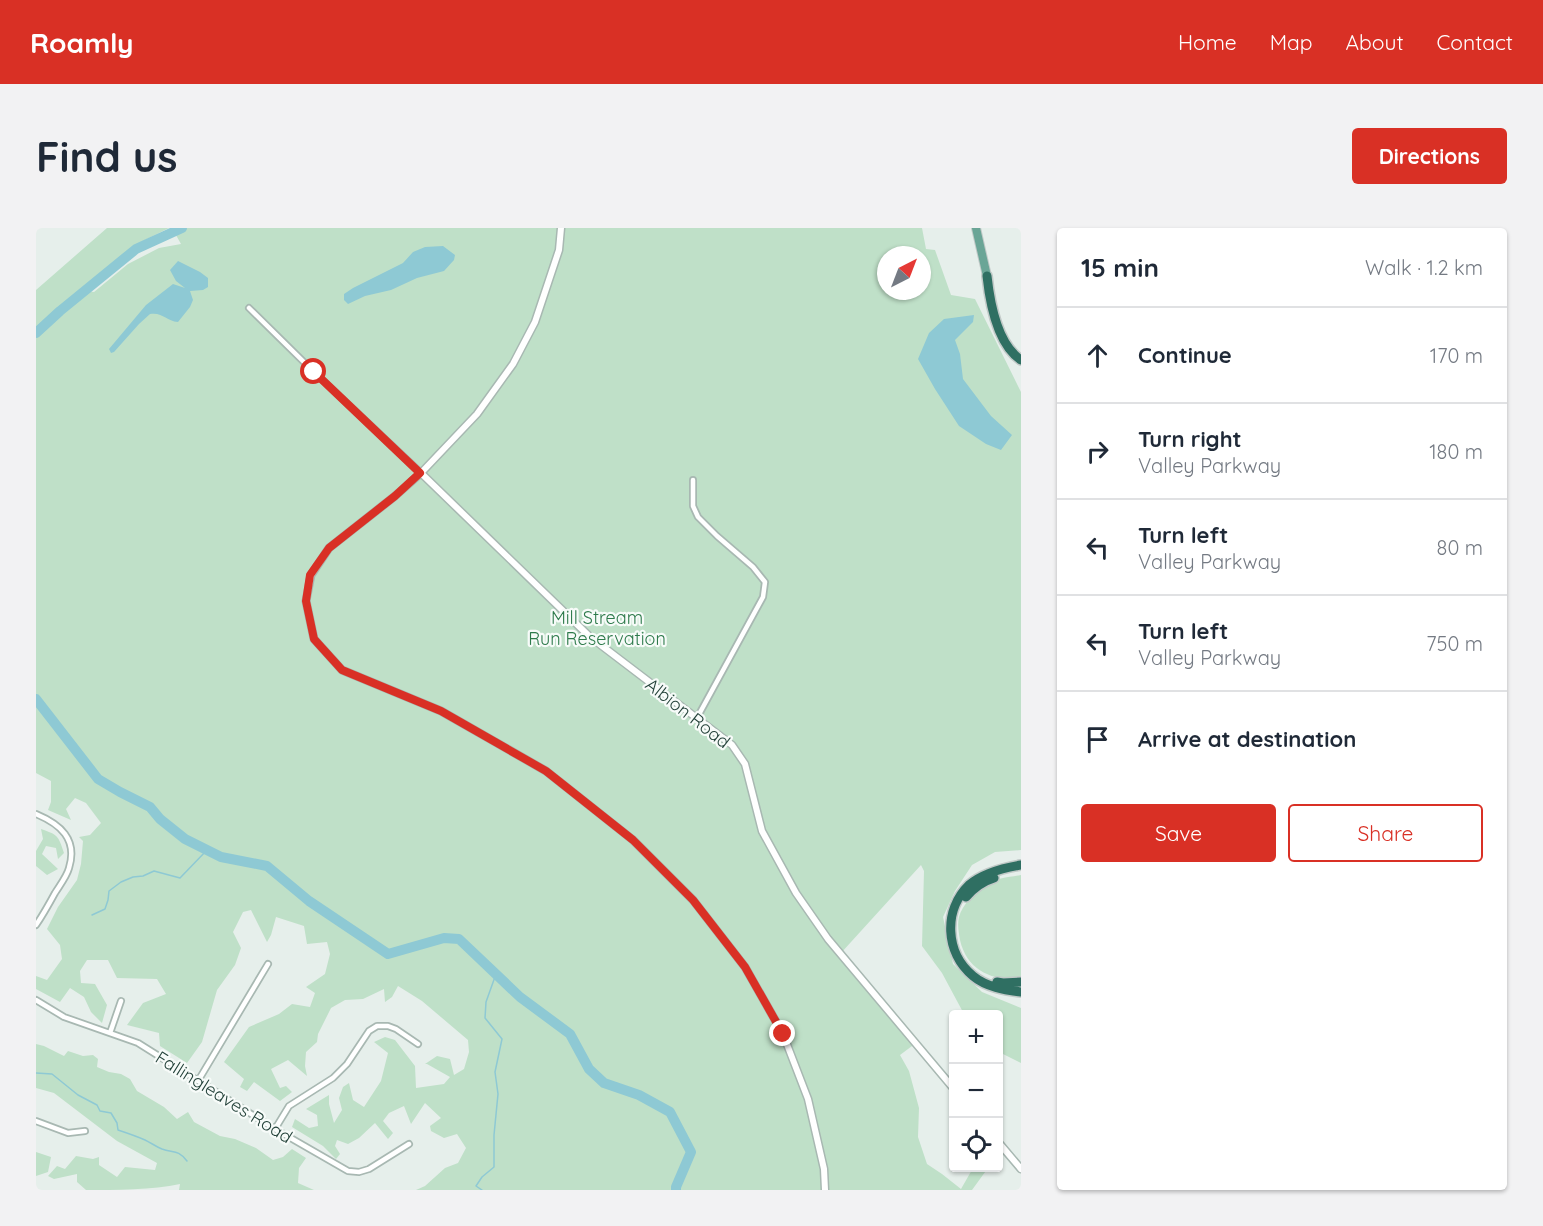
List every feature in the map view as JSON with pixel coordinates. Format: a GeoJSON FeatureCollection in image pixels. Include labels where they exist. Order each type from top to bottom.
{"type":"FeatureCollection","features":[{"type":"Feature","properties":{"kind":"highway"},"geometry":{"type":"LineString","coordinates":[[987,276],[1002,326],[1010,342],[1021,355]]}},
{"type":"Feature","properties":{"kind":"highway"},"geometry":{"type":"LineString","coordinates":[[987,276],[998,327],[1006,346],[1021,360]]}},
{"type":"Feature","properties":{"kind":"highway"},"geometry":{"type":"LineString","coordinates":[[1021,865],[982,876],[970,884],[960,895],[953,909],[950,929],[953,948],[958,959],[974,977],[997,987],[1021,992]]}},
{"type":"Feature","properties":{"kind":"highway"},"geometry":{"type":"LineString","coordinates":[[1021,870],[988,879],[970,892],[959,908],[955,920],[955,932],[964,958],[980,974],[1003,983],[1021,982]]}},
{"type":"Feature","properties":{"kind":"main road"},"geometry":{"type":"LineString","coordinates":[[976,228],[987,276]]}},
{"type":"Feature","properties":{"kind":"street"},"geometry":{"type":"LineString","coordinates":[[561,228],[559,250],[535,322],[513,364],[477,414],[395,496],[329,548],[310,575],[306,601],[314,639],[342,670],[441,711],[546,771],[633,840],[693,900],[745,967],[783,1034],[808,1099],[824,1169],[825,1190]]}},
{"type":"Feature","properties":{"kind":"street"},"geometry":{"type":"LineString","coordinates":[[249,308],[420,473]]}},
{"type":"Feature","properties":{"kind":"street","name":"Albion Road"},"geometry":{"type":"LineString","coordinates":[[420,473],[589,636],[732,745],[745,764],[762,831],[796,893],[828,939],[949,1083]]}},
{"type":"Feature","properties":{"kind":"street"},"geometry":{"type":"LineString","coordinates":[[693,480],[693,506],[698,517],[753,567],[765,582],[764,597],[697,718]]}},
{"type":"Feature","properties":{"kind":"street"},"geometry":{"type":"LineString","coordinates":[[36,814],[61,828],[69,839],[72,854],[69,869],[37,921]]}},
{"type":"Feature","properties":{"kind":"street"},"geometry":{"type":"LineString","coordinates":[[198,1081],[268,964]]}},
{"type":"Feature","properties":{"kind":"street","name":"Fallingleaves Road"},"geometry":{"type":"LineString","coordinates":[[36,1000],[64,1017],[138,1043],[275,1129],[348,1171],[358,1172],[369,1169],[409,1144]]}},
{"type":"Feature","properties":{"kind":"street"},"geometry":{"type":"LineString","coordinates":[[110,1033],[121,1001]]}},
{"type":"Feature","properties":{"kind":"street"},"geometry":{"type":"LineString","coordinates":[[275,1129],[289,1106],[333,1078],[347,1064],[369,1031],[377,1026],[396,1029],[418,1044]]}},
{"type":"Feature","properties":{"kind":"street"},"geometry":{"type":"LineString","coordinates":[[36,1121],[68,1132],[85,1131]]}},
{"type":"Feature","properties":{"kind":"street"},"geometry":{"type":"LineString","coordinates":[[1003,1148],[1021,1169]]}},
{"type":"Feature","properties":{"kind":"green space","name":"Mill Stream Run Reservation"},"geometry":{"type":"Polygon","coordinates":[[[107,228],[169,228],[135,245],[79,290],[94,292],[128,264],[159,248],[181,244],[172,228],[922,228],[925,246],[877,246],[877,300],[931,300],[931,250],[935,250],[951,295],[975,299],[1021,392],[1021,850],[995,852],[972,865],[955,891],[943,917],[953,964],[982,992],[1021,1008],[1021,1063],[1003,1054],[1003,1010],[962,1010],[942,973],[922,946],[924,871],[921,865],[841,953],[916,1043],[900,1055],[909,1071],[919,1108],[918,1137],[927,1164],[961,1189],[971,1172],[985,1172],[972,1190],[416,1190],[425,1186],[445,1168],[458,1163],[466,1148],[457,1134],[444,1138],[431,1131],[430,1126],[441,1118],[425,1103],[411,1124],[404,1106],[389,1113],[383,1121],[393,1133],[388,1139],[375,1123],[359,1138],[348,1144],[337,1140],[335,1146],[340,1154],[336,1159],[323,1146],[292,1127],[295,1119],[309,1128],[318,1126],[317,1115],[306,1109],[329,1095],[334,1123],[342,1110],[339,1098],[343,1087],[349,1083],[353,1100],[364,1107],[381,1081],[388,1053],[374,1042],[385,1037],[395,1040],[415,1066],[416,1088],[444,1084],[450,1077],[425,1064],[437,1056],[450,1059],[454,1075],[464,1069],[469,1052],[468,1040],[422,1001],[398,986],[392,997],[385,1002],[384,989],[363,999],[345,1000],[331,1008],[318,1034],[317,1042],[306,1052],[307,1076],[288,1060],[271,1069],[280,1088],[286,1086],[292,1092],[280,1101],[254,1082],[247,1091],[240,1087],[244,1079],[224,1062],[249,1027],[279,1014],[292,1004],[310,1007],[315,993],[306,987],[325,974],[330,954],[327,942],[307,944],[304,926],[276,917],[267,942],[251,910],[243,912],[233,932],[241,948],[235,965],[217,990],[202,1042],[187,1063],[160,1046],[159,1033],[127,1025],[143,1003],[166,994],[157,979],[117,978],[108,960],[87,960],[80,971],[81,983],[95,984],[107,1005],[102,1023],[91,1012],[84,997],[70,988],[60,1002],[36,989],[36,976],[47,980],[62,959],[60,945],[47,929],[58,907],[77,880],[83,841],[79,837],[90,835],[101,823],[86,803],[75,798],[66,809],[71,820],[48,810],[51,802],[51,781],[36,773],[36,290],[107,228]]]}},
{"type":"Feature","properties":{"kind":"green space"},"geometry":{"type":"Polygon","coordinates":[[[41,829],[57,836],[64,853],[58,859],[56,848],[46,846],[42,854],[58,869],[47,875],[36,866],[36,851],[43,839],[41,829]]]}},
{"type":"Feature","properties":{"kind":"green space"},"geometry":{"type":"Polygon","coordinates":[[[1021,875],[1021,979],[991,976],[975,966],[963,951],[958,926],[959,917],[969,899],[985,885],[998,879],[1021,875]]]}},
{"type":"Feature","properties":{"kind":"green space"},"geometry":{"type":"Polygon","coordinates":[[[36,1044],[64,1056],[68,1051],[83,1056],[93,1055],[98,1059],[97,1067],[130,1079],[137,1091],[164,1107],[177,1119],[188,1112],[194,1122],[220,1136],[235,1139],[256,1148],[273,1160],[283,1157],[292,1149],[306,1158],[299,1168],[298,1183],[314,1190],[179,1190],[180,1184],[146,1189],[86,1190],[77,1182],[77,1174],[54,1179],[48,1176],[57,1166],[65,1169],[76,1156],[93,1159],[99,1157],[99,1165],[117,1177],[125,1167],[155,1170],[157,1163],[117,1141],[54,1093],[36,1088],[36,1044]]]}},
{"type":"Feature","properties":{"kind":"green space"},"geometry":{"type":"Polygon","coordinates":[[[36,1152],[51,1157],[48,1172],[36,1176],[36,1152]]]}},
{"type":"Feature","properties":{"kind":"water"},"geometry":{"type":"Polygon","coordinates":[[[443,246],[455,255],[454,260],[444,271],[417,278],[391,290],[365,296],[348,304],[344,300],[344,294],[403,263],[413,252],[425,247],[443,246]]]}},
{"type":"Feature","properties":{"kind":"water"},"geometry":{"type":"Polygon","coordinates":[[[178,261],[208,278],[208,287],[203,290],[190,291],[193,300],[178,322],[158,314],[150,314],[111,353],[109,349],[146,305],[173,284],[185,288],[176,281],[170,270],[178,261]]]}},
{"type":"Feature","properties":{"kind":"water"},"geometry":{"type":"Polygon","coordinates":[[[974,315],[973,322],[955,340],[960,354],[963,379],[991,416],[1012,435],[1001,450],[986,444],[959,426],[918,359],[929,333],[944,319],[974,315]]]}},
{"type":"Feature","properties":{"kind":"waterway"},"geometry":{"type":"LineString","coordinates":[[36,333],[136,249],[182,228]]}},
{"type":"Feature","properties":{"kind":"waterway"},"geometry":{"type":"LineString","coordinates":[[36,699],[98,779],[150,807],[160,819],[185,839],[221,857],[267,866],[309,901],[388,954],[444,938],[459,939],[520,997],[570,1034],[589,1069],[604,1083],[639,1095],[670,1112],[691,1152],[676,1190]]}},
{"type":"Feature","properties":{"kind":"waterway"},"geometry":{"type":"LineString","coordinates":[[92,915],[105,909],[109,891],[121,882],[154,871],[180,878],[207,850]]}},
{"type":"Feature","properties":{"kind":"waterway"},"geometry":{"type":"LineString","coordinates":[[482,1190],[476,1186],[482,1177],[494,1167],[498,1094],[495,1072],[502,1039],[485,1018],[486,1002],[496,974]]}},
{"type":"Feature","properties":{"kind":"waterway"},"geometry":{"type":"LineString","coordinates":[[36,1073],[52,1074],[78,1095],[97,1105],[100,1111],[111,1113],[118,1130],[162,1149],[178,1153],[187,1161]]}},
{"type":"Feature","properties":{"kind":"route"},"geometry":{"type":"LineString","coordinates":[[314,372],[420,473],[395,496],[329,548],[310,575],[306,601],[314,639],[342,670],[441,711],[546,771],[633,840],[693,900],[745,967],[783,1034]]}}]}
